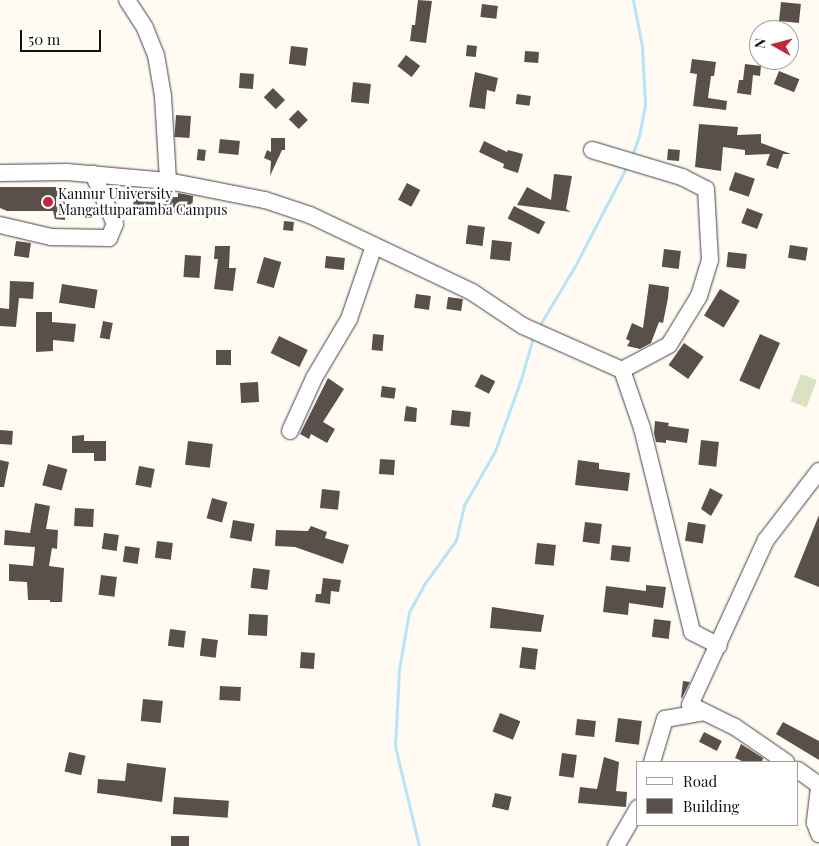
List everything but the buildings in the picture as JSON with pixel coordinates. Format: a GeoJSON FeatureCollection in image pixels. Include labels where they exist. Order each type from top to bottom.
{"type":"FeatureCollection","features":[{"type":"Feature","properties":{"kind":"street"},"geometry":{"type":"LineString","coordinates":[[127,0],[145,28],[156,55],[163,96],[168,181]]}},
{"type":"Feature","properties":{"kind":"street"},"geometry":{"type":"LineString","coordinates":[[592,150],[682,177],[706,189],[710,260],[699,296],[669,345],[622,370]]}},
{"type":"Feature","properties":{"kind":"street"},"geometry":{"type":"LineString","coordinates":[[0,173],[92,174],[168,181],[265,200],[310,214],[472,292],[523,326],[622,370],[642,428],[692,632],[719,646]]}},
{"type":"Feature","properties":{"kind":"street"},"geometry":{"type":"LineString","coordinates":[[0,225],[51,237],[109,238],[115,224],[92,174]]}},
{"type":"Feature","properties":{"kind":"street"},"geometry":{"type":"LineString","coordinates":[[290,431],[314,378],[350,319],[374,246]]}},
{"type":"Feature","properties":{"kind":"street"},"geometry":{"type":"LineString","coordinates":[[785,761],[736,728],[690,704],[719,646],[766,540],[819,471]]}},
{"type":"Feature","properties":{"kind":"street"},"geometry":{"type":"LineString","coordinates":[[652,761],[665,719],[704,712]]}},
{"type":"Feature","properties":{"kind":"street"},"geometry":{"type":"LineString","coordinates":[[799,771],[819,786],[815,823],[819,834]]}},
{"type":"Feature","properties":{"kind":"street"},"geometry":{"type":"LineString","coordinates":[[616,846],[636,811]]}},
{"type":"Feature","properties":{"kind":"green space"},"geometry":{"type":"Polygon","coordinates":[[[801,374],[817,380],[806,407],[791,401],[801,374]]]}},
{"type":"Feature","properties":{"kind":"waterway"},"geometry":{"type":"LineString","coordinates":[[632,156],[639,136],[645,104],[642,46],[633,0]]}},
{"type":"Feature","properties":{"kind":"waterway"},"geometry":{"type":"LineString","coordinates":[[541,323],[575,266],[627,166]]}},
{"type":"Feature","properties":{"kind":"waterway"},"geometry":{"type":"LineString","coordinates":[[419,846],[395,746],[399,669],[409,612],[425,583],[456,540],[464,505],[495,451],[521,379],[532,341]]}},
{"type":"Feature","properties":{"kind":"place","name":"Kannur University Mangattuparamba Campus"},"geometry":{"type":"Point","coordinates":[48,202]}}]}
